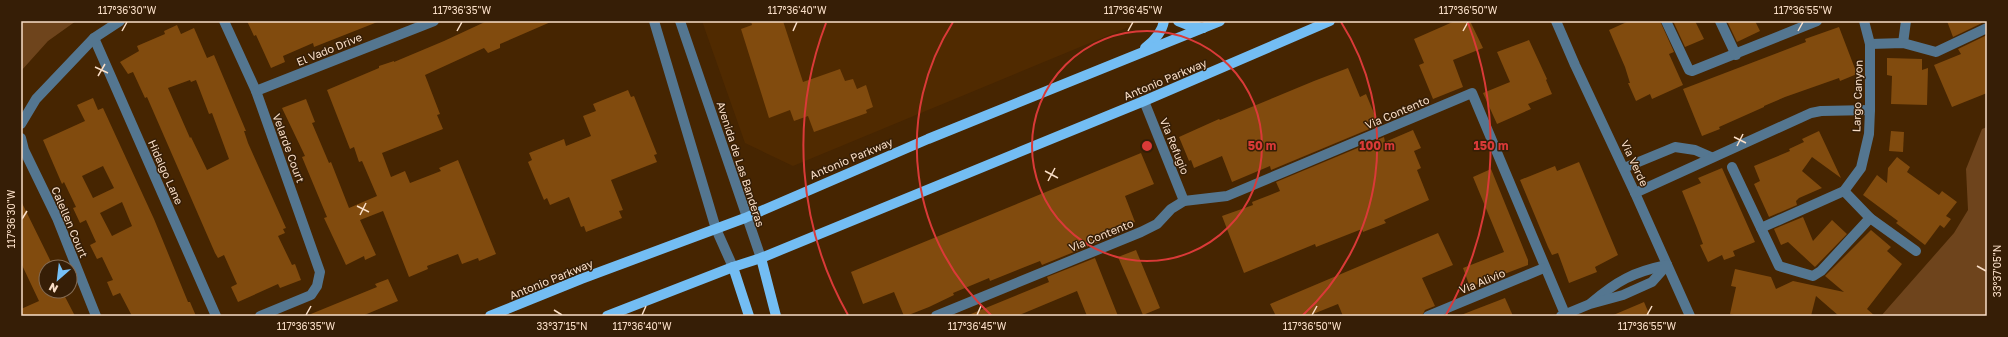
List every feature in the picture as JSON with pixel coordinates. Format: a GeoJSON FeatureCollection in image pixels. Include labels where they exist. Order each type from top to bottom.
{"type":"FeatureCollection","features":[{"type":"Feature","properties":{"kind":"main road"},"geometry":{"type":"LineString","coordinates":[[1138,54],[1154,41],[1162,30],[1164,21]]}},
{"type":"Feature","properties":{"kind":"main road"},"geometry":{"type":"LineString","coordinates":[[1178,21],[1203,28]]}},
{"type":"Feature","properties":{"kind":"main road","name":"Antonio Parkway"},"geometry":{"type":"LineString","coordinates":[[490,316],[581,279],[746,218],[928,139],[1220,21]]}},
{"type":"Feature","properties":{"kind":"main road","name":"Antonio Parkway"},"geometry":{"type":"LineString","coordinates":[[607,316],[733,266],[761,258],[1144,101],[1330,21]]}},
{"type":"Feature","properties":{"kind":"main road","name":"Avenida de Las Banderas"},"geometry":{"type":"LineString","coordinates":[[761,258],[776,316]]}},
{"type":"Feature","properties":{"kind":"main road"},"geometry":{"type":"LineString","coordinates":[[733,266],[749,316]]}},
{"type":"Feature","properties":{"kind":"street"},"geometry":{"type":"LineString","coordinates":[[21,124],[36,99],[94,38],[120,21]]}},
{"type":"Feature","properties":{"kind":"street","name":"Velarde Court"},"geometry":{"type":"LineString","coordinates":[[224,21],[256,91],[320,272],[316,286],[311,295],[260,316]]}},
{"type":"Feature","properties":{"kind":"street","name":"El Vado Drive"},"geometry":{"type":"LineString","coordinates":[[256,91],[434,21]]}},
{"type":"Feature","properties":{"kind":"street"},"geometry":{"type":"LineString","coordinates":[[654,21],[716,229],[733,266]]}},
{"type":"Feature","properties":{"kind":"street","name":"Avenida de Las Banderas"},"geometry":{"type":"LineString","coordinates":[[680,21],[746,218],[761,258]]}},
{"type":"Feature","properties":{"kind":"street","name":"Via Verde"},"geometry":{"type":"LineString","coordinates":[[1556,21],[1575,66],[1624,168],[1690,316]]}},
{"type":"Feature","properties":{"kind":"street"},"geometry":{"type":"LineString","coordinates":[[1666,21],[1689,70],[1692,71],[1736,55],[1817,21]]}},
{"type":"Feature","properties":{"kind":"street"},"geometry":{"type":"LineString","coordinates":[[1720,21],[1736,55]]}},
{"type":"Feature","properties":{"kind":"street","name":"Largo Canyon"},"geometry":{"type":"LineString","coordinates":[[1761,228],[1844,191],[1861,168],[1869,134],[1870,110],[1870,44],[1864,21]]}},
{"type":"Feature","properties":{"kind":"street"},"geometry":{"type":"LineString","coordinates":[[1903,43],[1906,21]]}},
{"type":"Feature","properties":{"kind":"street"},"geometry":{"type":"LineString","coordinates":[[1870,44],[1903,43],[1936,52],[1987,28]]}},
{"type":"Feature","properties":{"kind":"street","name":"Hidalgo Lane"},"geometry":{"type":"LineString","coordinates":[[94,38],[216,316]]}},
{"type":"Feature","properties":{"kind":"street","name":"Via Contento"},"geometry":{"type":"LineString","coordinates":[[936,316],[1141,232],[1156,224],[1171,209],[1184,200],[1227,196],[1472,93],[1563,315]]}},
{"type":"Feature","properties":{"kind":"street","name":"Via Refugio"},"geometry":{"type":"LineString","coordinates":[[1144,101],[1184,200]]}},
{"type":"Feature","properties":{"kind":"street"},"geometry":{"type":"LineString","coordinates":[[1635,193],[1711,157],[1811,113],[1821,111],[1870,110]]}},
{"type":"Feature","properties":{"kind":"street","name":"Calellen Court"},"geometry":{"type":"LineString","coordinates":[[21,138],[24,150],[57,218],[96,316]]}},
{"type":"Feature","properties":{"kind":"street"},"geometry":{"type":"LineString","coordinates":[[1624,168],[1676,147],[1695,150],[1711,157]]}},
{"type":"Feature","properties":{"kind":"street"},"geometry":{"type":"LineString","coordinates":[[1732,167],[1779,266],[1813,276],[1821,271],[1870,218]]}},
{"type":"Feature","properties":{"kind":"street"},"geometry":{"type":"LineString","coordinates":[[1844,191],[1870,218],[1916,251]]}},
{"type":"Feature","properties":{"kind":"street"},"geometry":{"type":"LineString","coordinates":[[1590,304],[1610,286],[1620,280],[1646,270],[1667,266]]}},
{"type":"Feature","properties":{"kind":"street"},"geometry":{"type":"LineString","coordinates":[[1563,315],[1590,304],[1623,295],[1652,282],[1667,266]]}},
{"type":"Feature","properties":{"kind":"street","name":"Via Alivio"},"geometry":{"type":"LineString","coordinates":[[1428,316],[1544,268]]}},
{"type":"Feature","properties":{"kind":"shaded area"},"geometry":{"type":"Polygon","coordinates":[[[21,21],[76,21],[48,41],[21,71],[21,21]]]}},
{"type":"Feature","properties":{"kind":"shaded area"},"geometry":{"type":"Polygon","coordinates":[[[702,21],[1143,21],[793,166],[745,143],[702,21]]]}},
{"type":"Feature","properties":{"kind":"shaded area"},"geometry":{"type":"Polygon","coordinates":[[[1987,127],[1987,316],[1881,316],[1954,233],[1968,210],[1966,169],[1982,129],[1987,127]]]}},
{"type":"Feature","properties":{"kind":"building"},"geometry":{"type":"Polygon","coordinates":[[[247,21],[380,21],[314,47],[313,43],[283,56],[285,62],[271,68],[256,35],[254,36],[247,21]]]}},
{"type":"Feature","properties":{"kind":"building"},"geometry":{"type":"Polygon","coordinates":[[[487,21],[553,21],[500,44],[500,48],[488,53],[484,48],[425,75],[440,114],[437,115],[443,129],[382,153],[391,177],[405,171],[410,183],[441,171],[439,168],[458,160],[496,254],[479,261],[478,258],[462,264],[458,254],[427,266],[428,269],[409,277],[383,211],[360,220],[376,255],[365,260],[364,256],[346,265],[324,218],[327,217],[302,157],[305,156],[282,108],[306,99],[315,122],[312,123],[329,163],[331,162],[349,208],[377,196],[362,161],[359,162],[354,147],[350,149],[327,90],[379,68],[379,66],[394,62],[487,21]]]}},
{"type":"Feature","properties":{"kind":"building"},"geometry":{"type":"Polygon","coordinates":[[[751,21],[783,21],[803,82],[840,69],[845,81],[853,79],[857,89],[866,85],[873,107],[866,110],[867,113],[814,132],[808,116],[794,121],[790,110],[769,118],[741,29],[752,25],[751,21]]]}},
{"type":"Feature","properties":{"kind":"building"},"geometry":{"type":"Polygon","coordinates":[[[1455,21],[1470,21],[1483,48],[1453,60],[1463,87],[1433,99],[1419,65],[1424,63],[1414,39],[1455,21]]]}},
{"type":"Feature","properties":{"kind":"building"},"geometry":{"type":"Polygon","coordinates":[[[1629,21],[1660,21],[1674,52],[1669,54],[1683,85],[1652,99],[1650,94],[1636,101],[1628,83],[1630,83],[1625,67],[1609,30],[1629,21]]]}},
{"type":"Feature","properties":{"kind":"building"},"geometry":{"type":"Polygon","coordinates":[[[1673,21],[1695,21],[1704,39],[1685,47],[1673,21]]]}},
{"type":"Feature","properties":{"kind":"building"},"geometry":{"type":"Polygon","coordinates":[[[1727,21],[1755,21],[1760,31],[1737,42],[1727,21]]]}},
{"type":"Feature","properties":{"kind":"building"},"geometry":{"type":"Polygon","coordinates":[[[1947,21],[1981,21],[1982,23],[1953,37],[1947,21]]]}},
{"type":"Feature","properties":{"kind":"building"},"geometry":{"type":"Polygon","coordinates":[[[177,25],[181,34],[194,28],[207,58],[214,55],[246,131],[244,131],[248,143],[286,228],[283,229],[285,233],[278,236],[292,265],[295,264],[301,280],[280,288],[278,284],[238,302],[231,287],[237,284],[224,255],[218,258],[215,253],[147,97],[145,98],[133,72],[128,74],[120,62],[139,51],[137,46],[165,34],[164,31],[177,25]],[[190,80],[168,88],[190,138],[191,137],[207,170],[229,159],[212,113],[209,114],[196,80],[191,82],[190,80]]]}},
{"type":"Feature","properties":{"kind":"building"},"geometry":{"type":"Polygon","coordinates":[[[1839,27],[1857,74],[1840,81],[1839,78],[1785,97],[1719,127],[1720,129],[1702,136],[1683,89],[1806,42],[1805,39],[1839,27]]]}},
{"type":"Feature","properties":{"kind":"building"},"geometry":{"type":"Polygon","coordinates":[[[1987,35],[1987,93],[1952,107],[1934,65],[1961,54],[1958,49],[1987,35]]]}},
{"type":"Feature","properties":{"kind":"building"},"geometry":{"type":"Polygon","coordinates":[[[1529,40],[1547,79],[1546,80],[1552,94],[1528,104],[1531,109],[1497,124],[1483,93],[1510,82],[1497,52],[1529,40]]]}},
{"type":"Feature","properties":{"kind":"building"},"geometry":{"type":"Polygon","coordinates":[[[1887,58],[1922,59],[1922,70],[1928,68],[1927,105],[1891,104],[1892,76],[1887,75],[1887,58]]]}},
{"type":"Feature","properties":{"kind":"building"},"geometry":{"type":"Polygon","coordinates":[[[1348,68],[1360,97],[1366,94],[1379,125],[1271,170],[1270,166],[1232,182],[1222,156],[1194,168],[1191,160],[1189,161],[1179,137],[1219,119],[1220,120],[1348,68]]]}},
{"type":"Feature","properties":{"kind":"building"},"geometry":{"type":"Polygon","coordinates":[[[628,90],[631,97],[634,96],[657,154],[654,155],[657,162],[611,180],[623,210],[619,211],[622,218],[586,232],[584,226],[581,227],[569,197],[550,205],[547,198],[544,200],[528,162],[532,160],[529,153],[564,139],[566,146],[591,136],[583,116],[596,111],[593,104],[628,90]]]}},
{"type":"Feature","properties":{"kind":"building"},"geometry":{"type":"Polygon","coordinates":[[[93,98],[98,110],[103,108],[154,219],[188,302],[190,302],[196,316],[132,316],[120,293],[113,296],[107,282],[113,280],[102,257],[97,259],[90,245],[96,242],[86,220],[80,223],[73,208],[76,207],[64,182],[62,184],[43,140],[85,121],[77,105],[93,98]],[[103,166],[82,176],[93,198],[114,188],[103,166]],[[122,202],[100,213],[112,236],[132,226],[122,202]]]}},
{"type":"Feature","properties":{"kind":"building"},"geometry":{"type":"Polygon","coordinates":[[[1413,130],[1421,148],[1414,151],[1421,168],[1417,170],[1429,200],[1384,220],[1386,223],[1363,232],[1362,229],[1316,247],[1315,244],[1244,273],[1222,216],[1253,205],[1252,202],[1280,191],[1276,182],[1384,137],[1385,142],[1413,130]]]}},
{"type":"Feature","properties":{"kind":"building"},"geometry":{"type":"Polygon","coordinates":[[[1819,131],[1841,178],[1812,157],[1802,171],[1822,188],[1799,198],[1796,201],[1797,205],[1769,217],[1754,184],[1760,181],[1754,166],[1790,151],[1789,149],[1804,142],[1802,139],[1819,131]]]}},
{"type":"Feature","properties":{"kind":"building"},"geometry":{"type":"Polygon","coordinates":[[[1891,131],[1904,132],[1903,152],[1889,151],[1891,131]]]}},
{"type":"Feature","properties":{"kind":"building"},"geometry":{"type":"Polygon","coordinates":[[[1141,153],[1154,184],[1125,196],[1135,222],[1099,236],[1101,241],[1042,265],[1040,261],[990,281],[989,278],[953,293],[954,295],[929,307],[906,316],[904,316],[894,292],[863,304],[851,272],[1141,153]]]}},
{"type":"Feature","properties":{"kind":"building"},"geometry":{"type":"Polygon","coordinates":[[[1897,157],[1910,167],[1907,172],[1939,195],[1942,191],[1957,202],[1946,216],[1951,219],[1944,228],[1940,225],[1925,245],[1896,223],[1898,221],[1863,195],[1877,175],[1887,183],[1888,168],[1897,157]]]}},
{"type":"Feature","properties":{"kind":"building"},"geometry":{"type":"Polygon","coordinates":[[[1579,162],[1618,255],[1595,267],[1597,272],[1569,283],[1558,253],[1552,255],[1548,247],[1520,180],[1555,166],[1557,171],[1579,162]]]}},
{"type":"Feature","properties":{"kind":"building"},"geometry":{"type":"Polygon","coordinates":[[[1722,168],[1755,242],[1733,251],[1735,256],[1724,260],[1722,255],[1708,262],[1700,245],[1703,244],[1682,191],[1701,183],[1698,178],[1722,168]]]}},
{"type":"Feature","properties":{"kind":"building"},"geometry":{"type":"Polygon","coordinates":[[[1491,169],[1528,260],[1528,265],[1470,287],[1463,268],[1504,252],[1473,177],[1491,169]]]}},
{"type":"Feature","properties":{"kind":"building"},"geometry":{"type":"Polygon","coordinates":[[[21,201],[50,259],[38,259],[38,299],[21,263],[21,201]]]}},
{"type":"Feature","properties":{"kind":"building"},"geometry":{"type":"Polygon","coordinates":[[[1803,217],[1813,241],[1832,220],[1847,234],[1815,267],[1788,242],[1781,245],[1774,229],[1803,217]]]}},
{"type":"Feature","properties":{"kind":"building"},"geometry":{"type":"Polygon","coordinates":[[[1871,230],[1891,247],[1887,251],[1902,264],[1867,309],[1875,316],[1839,316],[1816,296],[1811,316],[1738,316],[1730,314],[1736,287],[1731,286],[1735,269],[1771,277],[1776,289],[1793,281],[1844,292],[1825,276],[1871,230]]]}},
{"type":"Feature","properties":{"kind":"building"},"geometry":{"type":"Polygon","coordinates":[[[1438,233],[1453,265],[1422,278],[1435,306],[1425,310],[1422,316],[1343,316],[1338,304],[1308,316],[1276,316],[1270,304],[1438,233]]]}},
{"type":"Feature","properties":{"kind":"building"},"geometry":{"type":"Polygon","coordinates":[[[1136,250],[1160,308],[1143,315],[1118,257],[1136,250]]]}},
{"type":"Feature","properties":{"kind":"building"},"geometry":{"type":"Polygon","coordinates":[[[1095,258],[1118,316],[1087,316],[1077,291],[1017,316],[966,316],[1049,282],[1047,277],[1095,258]]]}},
{"type":"Feature","properties":{"kind":"building"},"geometry":{"type":"Polygon","coordinates":[[[388,279],[398,301],[362,316],[306,316],[377,287],[375,284],[388,279]]]}},
{"type":"Feature","properties":{"kind":"building"},"geometry":{"type":"Polygon","coordinates":[[[1505,298],[1513,316],[1461,315],[1505,298]]]}},
{"type":"Feature","properties":{"kind":"building"},"geometry":{"type":"Polygon","coordinates":[[[38,299],[66,299],[75,316],[21,316],[21,309],[39,301],[38,299]]]}},
{"type":"Feature","properties":{"kind":"building"},"geometry":{"type":"Polygon","coordinates":[[[1644,302],[1650,316],[1611,316],[1644,302]]]}}]}
